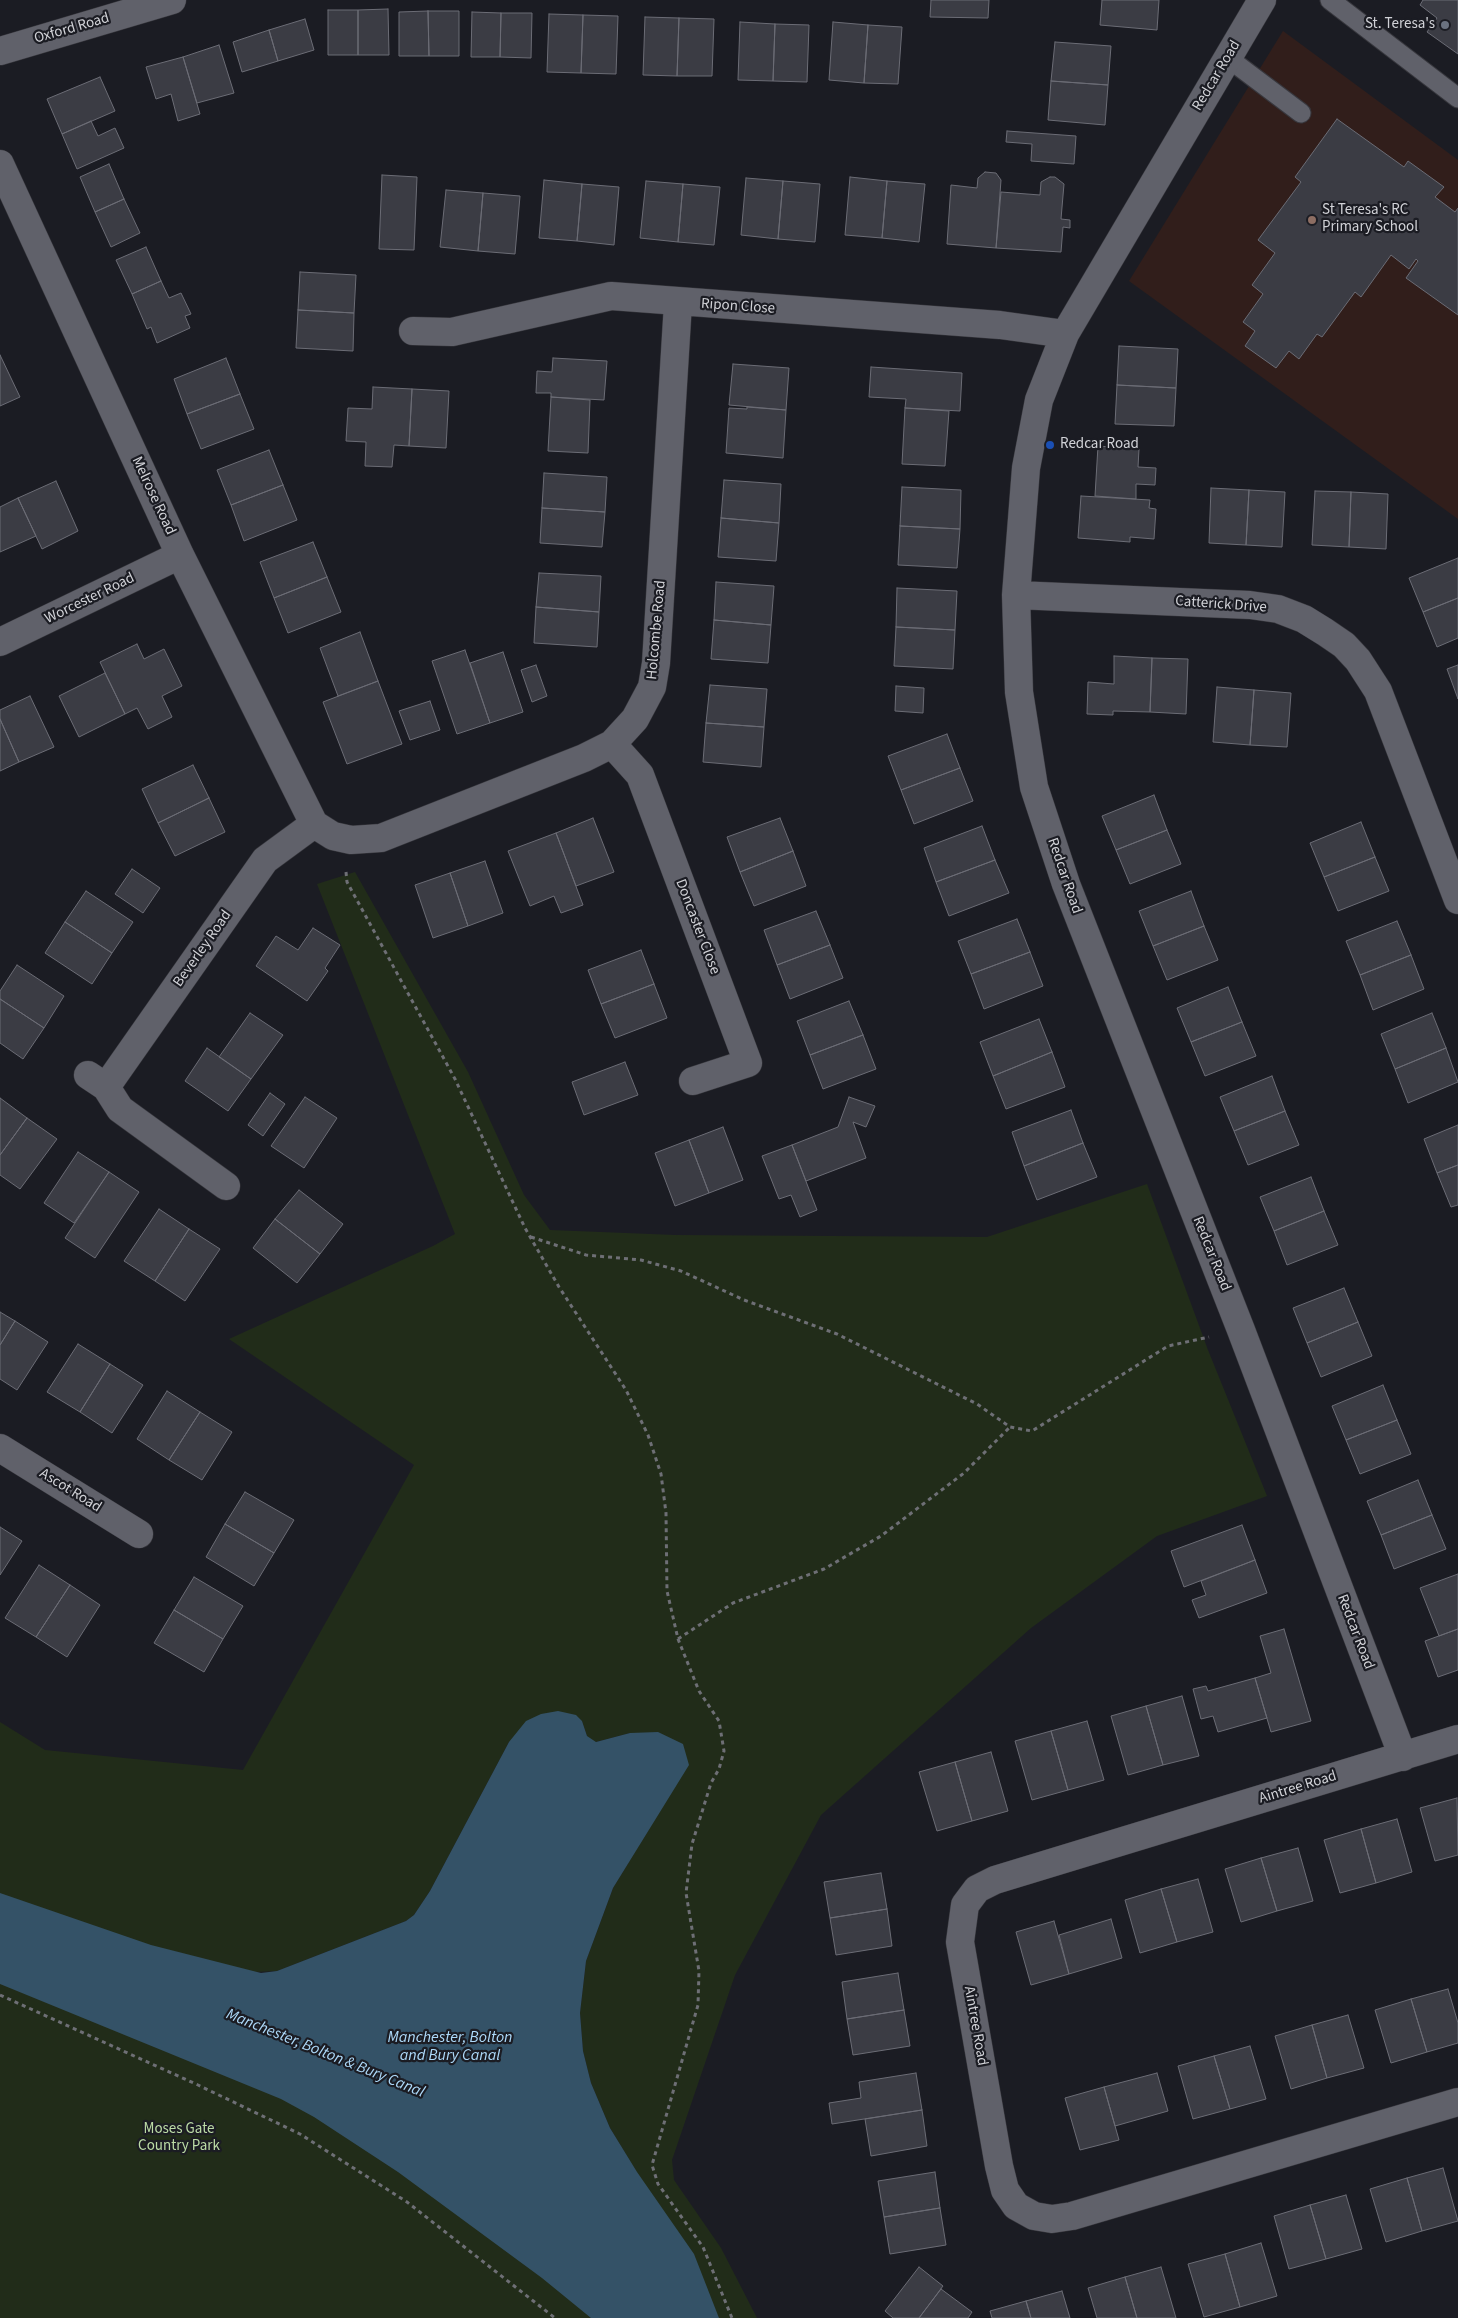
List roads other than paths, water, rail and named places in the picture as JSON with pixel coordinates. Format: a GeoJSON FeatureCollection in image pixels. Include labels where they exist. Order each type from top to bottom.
{"type":"FeatureCollection","features":[{"type":"Feature","properties":{"kind":"street","name":"Oxford Road"},"geometry":{"type":"LineString","coordinates":[[0,50],[172,0]]}},
{"type":"Feature","properties":{"kind":"street","name":"Redcar Road"},"geometry":{"type":"LineString","coordinates":[[1262,0],[1065,334],[1039,400],[1026,468],[1016,595],[1019,692],[1034,787],[1066,884],[1241,1330],[1402,1757]]}},
{"type":"Feature","properties":{"kind":"street","name":"Melrose Road"},"geometry":{"type":"LineString","coordinates":[[0,164],[180,556],[314,824]]}},
{"type":"Feature","properties":{"kind":"street","name":"Ripon Close"},"geometry":{"type":"LineString","coordinates":[[413,331],[452,332],[612,296],[678,303],[1000,325],[1065,334]]}},
{"type":"Feature","properties":{"kind":"street","name":"Holcombe Road"},"geometry":{"type":"LineString","coordinates":[[314,824],[333,836],[352,840],[380,838],[584,758],[612,744],[635,719],[652,687],[656,663],[678,303]]}},
{"type":"Feature","properties":{"kind":"street","name":"Worcester Road"},"geometry":{"type":"LineString","coordinates":[[0,642],[180,556]]}},
{"type":"Feature","properties":{"kind":"street","name":"Catterick Drive"},"geometry":{"type":"LineString","coordinates":[[1016,595],[1250,605],[1278,609],[1304,619],[1344,645],[1358,660],[1378,691],[1458,900]]}},
{"type":"Feature","properties":{"kind":"street","name":"Doncaster Close"},"geometry":{"type":"LineString","coordinates":[[612,744],[640,775],[748,1063],[693,1081]]}},
{"type":"Feature","properties":{"kind":"street","name":"Beverley Road"},"geometry":{"type":"LineString","coordinates":[[226,1186],[120,1109],[97,1081],[265,860],[314,824]]}},
{"type":"Feature","properties":{"kind":"street","name":"Ascot Road"},"geometry":{"type":"LineString","coordinates":[[0,1448],[139,1534]]}},
{"type":"Feature","properties":{"kind":"street","name":"Aintree Road"},"geometry":{"type":"LineString","coordinates":[[1458,1739],[995,1880],[977,1889],[965,1905],[960,1942],[999,2166],[1006,2190],[1016,2206],[1034,2216],[1052,2219],[1072,2216],[1458,2102]]}},
{"type":"Feature","properties":{"kind":"lane"},"geometry":{"type":"LineString","coordinates":[[1330,0],[1458,98]]}},
{"type":"Feature","properties":{"kind":"lane"},"geometry":{"type":"LineString","coordinates":[[1228,58],[1301,113]]}},
{"type":"Feature","properties":{"kind":"water","name":"Manchester, Bolton and Bury Canal"},"geometry":{"type":"Polygon","coordinates":[[[558,1711],[576,1715],[582,1721],[587,1736],[596,1742],[630,1733],[658,1732],[683,1744],[689,1765],[613,1888],[586,1961],[580,2013],[583,2051],[591,2083],[610,2128],[637,2172],[694,2254],[719,2318],[591,2318],[542,2278],[398,2172],[314,2117],[281,2099],[0,1984],[0,1893],[151,1945],[261,1973],[277,1971],[406,1921],[414,1915],[430,1891],[509,1742],[526,1721],[541,1714],[558,1711]]]}},
{"type":"Feature","properties":{"kind":"place","name":"St. Teresa's"},"geometry":{"type":"Point","coordinates":[1445,25]}},
{"type":"Feature","properties":{"kind":"place","name":"St Teresa's RC Primary School"},"geometry":{"type":"Point","coordinates":[1312,220]}},
{"type":"Feature","properties":{"kind":"place","name":"Redcar Road"},"geometry":{"type":"Point","coordinates":[1050,445]}},
{"type":"Feature","properties":{"kind":"water label","name":"Manchester, Bolton & Bury Canal"},"geometry":{"type":"Point","coordinates":[325,2054]}},
{"type":"Feature","properties":{"kind":"park label","name":"Moses Gate Country Park"},"geometry":{"type":"Point","coordinates":[179,2138]}}]}
